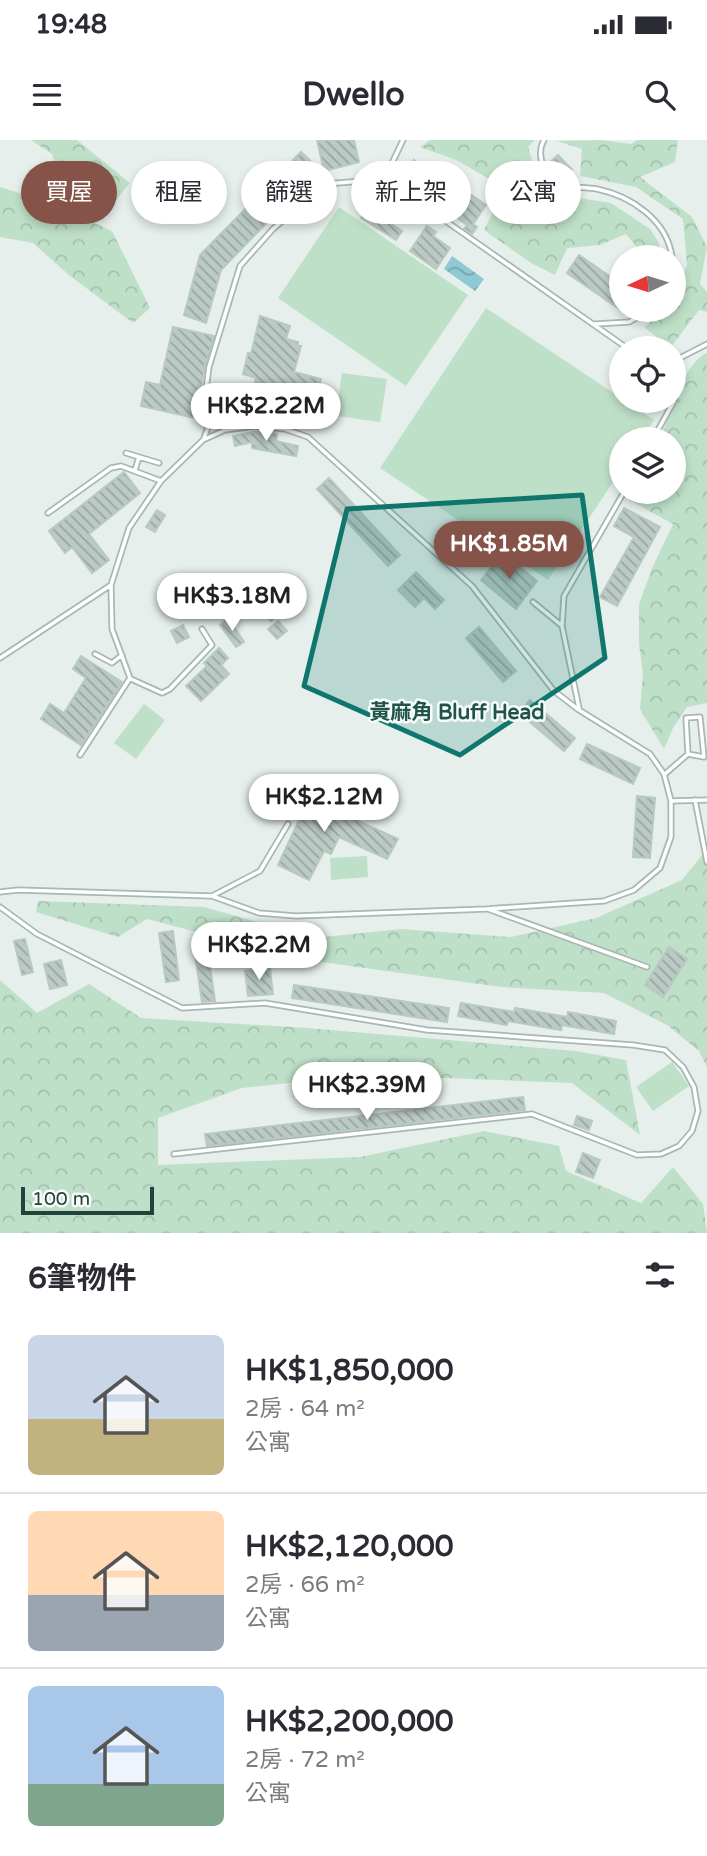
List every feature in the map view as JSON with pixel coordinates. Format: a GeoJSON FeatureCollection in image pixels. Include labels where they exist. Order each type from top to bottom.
{"type":"FeatureCollection","features":[{"type":"Feature","properties":{"kind":"lane"},"geometry":{"type":"LineString","coordinates":[[393,161],[403,140]]}},
{"type":"Feature","properties":{"kind":"lane"},"geometry":{"type":"LineString","coordinates":[[544,140],[540,146],[541,162],[554,184],[566,188],[595,189],[626,197],[654,219],[665,234],[668,245]]}},
{"type":"Feature","properties":{"kind":"lane"},"geometry":{"type":"LineString","coordinates":[[203,440],[210,422],[205,397],[209,368],[240,266],[273,229],[325,184],[351,182]]}},
{"type":"Feature","properties":{"kind":"lane"},"geometry":{"type":"LineString","coordinates":[[451,224],[595,324],[609,337]]}},
{"type":"Feature","properties":{"kind":"lane"},"geometry":{"type":"LineString","coordinates":[[595,324],[629,322]]}},
{"type":"Feature","properties":{"kind":"lane"},"geometry":{"type":"LineString","coordinates":[[686,355],[707,344]]}},
{"type":"Feature","properties":{"kind":"lane"},"geometry":{"type":"LineString","coordinates":[[0,892],[18,890],[212,896],[259,913],[296,916],[486,909],[604,901],[634,890],[660,868],[671,837],[671,800],[664,774],[650,754],[579,710],[554,691],[472,586],[308,436],[285,429],[254,426],[225,430],[203,440],[161,481],[129,528],[111,585],[112,629],[130,678],[162,693],[170,689],[212,645],[202,629]]}},
{"type":"Feature","properties":{"kind":"lane"},"geometry":{"type":"LineString","coordinates":[[125,453],[159,463]]}},
{"type":"Feature","properties":{"kind":"lane"},"geometry":{"type":"LineString","coordinates":[[135,470],[139,457]]}},
{"type":"Feature","properties":{"kind":"lane"},"geometry":{"type":"LineString","coordinates":[[48,513],[111,467],[121,466],[161,481]]}},
{"type":"Feature","properties":{"kind":"lane"},"geometry":{"type":"LineString","coordinates":[[579,710],[562,626],[564,596],[617,504]]}},
{"type":"Feature","properties":{"kind":"lane"},"geometry":{"type":"LineString","coordinates":[[0,658],[111,585]]}},
{"type":"Feature","properties":{"kind":"lane"},"geometry":{"type":"LineString","coordinates":[[533,602],[562,626]]}},
{"type":"Feature","properties":{"kind":"lane"},"geometry":{"type":"LineString","coordinates":[[95,654],[118,667]]}},
{"type":"Feature","properties":{"kind":"lane"},"geometry":{"type":"LineString","coordinates":[[112,663],[122,655]]}},
{"type":"Feature","properties":{"kind":"lane"},"geometry":{"type":"LineString","coordinates":[[80,755],[130,678]]}},
{"type":"Feature","properties":{"kind":"lane"},"geometry":{"type":"LineString","coordinates":[[700,717],[704,757],[688,754],[685,718],[700,717]]}},
{"type":"Feature","properties":{"kind":"lane"},"geometry":{"type":"LineString","coordinates":[[664,774],[688,754]]}},
{"type":"Feature","properties":{"kind":"lane"},"geometry":{"type":"LineString","coordinates":[[671,800],[707,800]]}},
{"type":"Feature","properties":{"kind":"lane"},"geometry":{"type":"LineString","coordinates":[[695,800],[707,862]]}},
{"type":"Feature","properties":{"kind":"lane"},"geometry":{"type":"LineString","coordinates":[[212,896],[260,872],[288,824]]}},
{"type":"Feature","properties":{"kind":"lane"},"geometry":{"type":"LineString","coordinates":[[0,907],[37,934],[182,1008],[265,1003],[427,1030],[634,1045],[666,1050],[683,1067],[694,1087],[698,1111],[692,1132],[679,1146],[661,1154],[637,1155],[532,1114],[174,1154]]}},
{"type":"Feature","properties":{"kind":"lane"},"geometry":{"type":"LineString","coordinates":[[486,909],[647,967]]}},
{"type":"Feature","properties":{"kind":"highlighted area"},"geometry":{"type":"Polygon","coordinates":[[[582,495],[605,658],[460,755],[304,686],[347,509],[582,495]]]}},
{"type":"Feature","properties":{"kind":"green space"},"geometry":{"type":"Polygon","coordinates":[[[31,140],[77,140],[103,161],[54,161],[52,154],[31,140]]]}},
{"type":"Feature","properties":{"kind":"green space"},"geometry":{"type":"Polygon","coordinates":[[[430,140],[535,140],[528,147],[532,161],[485,161],[485,177],[471,169],[471,161],[458,161],[420,147],[430,140]]]}},
{"type":"Feature","properties":{"kind":"green space"},"geometry":{"type":"Polygon","coordinates":[[[602,140],[631,144],[637,140],[678,140],[675,162],[640,177],[692,217],[707,247],[700,284],[707,292],[707,312],[699,310],[679,336],[655,336],[644,327],[650,322],[686,322],[687,265],[683,219],[636,187],[581,176],[582,149],[557,141],[602,140]]]}},
{"type":"Feature","properties":{"kind":"green space"},"geometry":{"type":"Polygon","coordinates":[[[117,172],[130,183],[117,199],[117,172]]]}},
{"type":"Feature","properties":{"kind":"green space"},"geometry":{"type":"Polygon","coordinates":[[[0,187],[21,194],[21,224],[97,224],[112,231],[150,308],[133,323],[69,275],[33,243],[0,237],[0,187]]]}},
{"type":"Feature","properties":{"kind":"green space"},"geometry":{"type":"Polygon","coordinates":[[[581,198],[611,203],[650,229],[659,245],[635,245],[626,234],[600,245],[567,248],[555,275],[531,263],[484,230],[487,224],[581,224],[581,198]]]}},
{"type":"Feature","properties":{"kind":"green space"},"geometry":{"type":"Polygon","coordinates":[[[339,207],[351,215],[351,224],[364,224],[468,295],[406,386],[278,298],[328,224],[337,224],[339,207]]]}},
{"type":"Feature","properties":{"kind":"green space"},"geometry":{"type":"Polygon","coordinates":[[[486,308],[609,390],[609,413],[643,413],[654,420],[649,427],[609,427],[609,488],[548,580],[380,468],[486,308]]]}},
{"type":"Feature","properties":{"kind":"green space"},"geometry":{"type":"Polygon","coordinates":[[[707,353],[707,703],[687,707],[673,728],[664,749],[640,709],[643,674],[639,644],[639,604],[673,524],[636,504],[686,504],[686,427],[664,427],[670,413],[686,413],[686,376],[698,359],[707,353]]]}},
{"type":"Feature","properties":{"kind":"green space"},"geometry":{"type":"Polygon","coordinates":[[[342,373],[387,379],[380,422],[336,416],[342,373]]]}},
{"type":"Feature","properties":{"kind":"green space"},"geometry":{"type":"Polygon","coordinates":[[[144,704],[165,720],[136,759],[114,743],[144,704]]]}},
{"type":"Feature","properties":{"kind":"green space"},"geometry":{"type":"Polygon","coordinates":[[[707,849],[707,1067],[699,1051],[667,1025],[604,993],[501,987],[300,959],[147,919],[118,937],[36,912],[38,901],[204,907],[314,938],[401,929],[511,937],[596,918],[682,880],[707,849]]]}},
{"type":"Feature","properties":{"kind":"green space"},"geometry":{"type":"Polygon","coordinates":[[[367,856],[368,877],[331,880],[330,858],[367,856]]]}},
{"type":"Feature","properties":{"kind":"green space"},"geometry":{"type":"Polygon","coordinates":[[[0,980],[37,1013],[89,984],[141,1018],[307,1028],[576,1051],[626,1060],[640,1135],[572,1083],[368,1075],[242,1088],[158,1118],[158,1165],[360,1157],[484,1131],[559,1146],[566,1171],[641,1203],[673,1167],[703,1204],[707,1233],[0,1233],[0,980]]]}},
{"type":"Feature","properties":{"kind":"green space"},"geometry":{"type":"Polygon","coordinates":[[[672,1062],[689,1086],[653,1111],[636,1087],[672,1062]]]}},
{"type":"Feature","properties":{"kind":"water"},"geometry":{"type":"Polygon","coordinates":[[[452,256],[484,279],[475,291],[444,269],[452,256]]]}},
{"type":"Feature","properties":{"kind":"building"},"geometry":{"type":"Polygon","coordinates":[[[317,140],[354,140],[359,161],[351,161],[351,164],[337,168],[337,161],[322,161],[317,140]]]}},
{"type":"Feature","properties":{"kind":"building"},"geometry":{"type":"Polygon","coordinates":[[[301,152],[311,161],[292,161],[301,152]]]}},
{"type":"Feature","properties":{"kind":"building"},"geometry":{"type":"Polygon","coordinates":[[[558,155],[564,161],[551,161],[558,155]]]}},
{"type":"Feature","properties":{"kind":"building"},"geometry":{"type":"Polygon","coordinates":[[[471,195],[485,206],[473,224],[477,227],[472,234],[464,229],[471,224],[471,195]]]}},
{"type":"Feature","properties":{"kind":"building"},"geometry":{"type":"Polygon","coordinates":[[[241,213],[241,224],[266,224],[221,270],[206,323],[184,315],[200,255],[241,213]]]}},
{"type":"Feature","properties":{"kind":"building"},"geometry":{"type":"Polygon","coordinates":[[[371,224],[391,224],[402,231],[396,240],[371,224]]]}},
{"type":"Feature","properties":{"kind":"building"},"geometry":{"type":"Polygon","coordinates":[[[427,226],[436,232],[433,236],[450,248],[436,269],[410,251],[427,226]]]}},
{"type":"Feature","properties":{"kind":"building"},"geometry":{"type":"Polygon","coordinates":[[[579,255],[609,276],[609,302],[567,273],[579,255]]]}},
{"type":"Feature","properties":{"kind":"building"},"geometry":{"type":"Polygon","coordinates":[[[260,316],[290,326],[286,339],[298,342],[298,346],[301,346],[294,372],[321,379],[310,419],[294,415],[295,411],[280,407],[285,389],[255,382],[256,378],[243,374],[260,316]]]}},
{"type":"Feature","properties":{"kind":"building"},"geometry":{"type":"Polygon","coordinates":[[[173,327],[214,336],[195,418],[141,406],[146,382],[160,385],[173,327]]]}},
{"type":"Feature","properties":{"kind":"building"},"geometry":{"type":"Polygon","coordinates":[[[254,432],[277,434],[276,441],[298,446],[296,456],[252,448],[252,442],[235,446],[233,436],[254,432]]]}},
{"type":"Feature","properties":{"kind":"building"},"geometry":{"type":"Polygon","coordinates":[[[124,472],[140,493],[89,534],[109,560],[92,573],[72,547],[65,553],[49,531],[124,472]]]}},
{"type":"Feature","properties":{"kind":"building"},"geometry":{"type":"Polygon","coordinates":[[[329,478],[400,555],[388,566],[317,489],[329,478]]]}},
{"type":"Feature","properties":{"kind":"building"},"geometry":{"type":"Polygon","coordinates":[[[624,508],[660,527],[617,606],[600,597],[634,537],[614,526],[624,508]]]}},
{"type":"Feature","properties":{"kind":"building"},"geometry":{"type":"Polygon","coordinates":[[[157,510],[165,515],[155,532],[146,527],[157,510]]]}},
{"type":"Feature","properties":{"kind":"building"},"geometry":{"type":"Polygon","coordinates":[[[502,553],[537,581],[516,609],[481,580],[502,553]]]}},
{"type":"Feature","properties":{"kind":"building"},"geometry":{"type":"Polygon","coordinates":[[[416,572],[444,600],[435,609],[424,598],[415,607],[398,590],[416,572]]]}},
{"type":"Feature","properties":{"kind":"building"},"geometry":{"type":"Polygon","coordinates":[[[264,582],[274,591],[265,600],[279,613],[271,621],[258,608],[249,617],[238,606],[264,582]]]}},
{"type":"Feature","properties":{"kind":"building"},"geometry":{"type":"Polygon","coordinates":[[[229,619],[244,642],[236,647],[220,625],[229,619]]]}},
{"type":"Feature","properties":{"kind":"building"},"geometry":{"type":"Polygon","coordinates":[[[278,621],[287,631],[277,639],[268,629],[278,621]]]}},
{"type":"Feature","properties":{"kind":"building"},"geometry":{"type":"Polygon","coordinates":[[[183,625],[189,637],[177,643],[171,631],[183,625]]]}},
{"type":"Feature","properties":{"kind":"building"},"geometry":{"type":"Polygon","coordinates":[[[479,627],[516,671],[503,682],[466,638],[479,627]]]}},
{"type":"Feature","properties":{"kind":"building"},"geometry":{"type":"Polygon","coordinates":[[[219,648],[228,658],[221,665],[229,674],[201,701],[186,686],[207,666],[204,663],[219,648]]]}},
{"type":"Feature","properties":{"kind":"building"},"geometry":{"type":"Polygon","coordinates":[[[81,656],[122,682],[81,745],[41,719],[50,704],[64,713],[86,678],[73,669],[81,656]]]}},
{"type":"Feature","properties":{"kind":"building"},"geometry":{"type":"Polygon","coordinates":[[[530,700],[575,738],[564,751],[519,713],[530,700]]]}},
{"type":"Feature","properties":{"kind":"building"},"geometry":{"type":"Polygon","coordinates":[[[587,744],[640,768],[633,784],[580,759],[587,744]]]}},
{"type":"Feature","properties":{"kind":"building"},"geometry":{"type":"Polygon","coordinates":[[[283,787],[398,839],[387,859],[339,837],[331,854],[324,851],[309,880],[278,865],[300,818],[275,806],[283,787]]]}},
{"type":"Feature","properties":{"kind":"building"},"geometry":{"type":"Polygon","coordinates":[[[637,796],[655,798],[650,858],[633,857],[637,796]]]}},
{"type":"Feature","properties":{"kind":"building"},"geometry":{"type":"Polygon","coordinates":[[[173,931],[179,980],[166,982],[159,933],[173,931]]]}},
{"type":"Feature","properties":{"kind":"building"},"geometry":{"type":"Polygon","coordinates":[[[25,939],[33,972],[22,975],[14,941],[25,939]]]}},
{"type":"Feature","properties":{"kind":"building"},"geometry":{"type":"Polygon","coordinates":[[[669,947],[687,959],[663,997],[645,985],[669,947]]]}},
{"type":"Feature","properties":{"kind":"building"},"geometry":{"type":"Polygon","coordinates":[[[208,952],[215,1001],[202,1002],[195,954],[208,952]]]}},
{"type":"Feature","properties":{"kind":"building"},"geometry":{"type":"Polygon","coordinates":[[[61,960],[67,985],[50,989],[44,964],[61,960]]]}},
{"type":"Feature","properties":{"kind":"building"},"geometry":{"type":"Polygon","coordinates":[[[270,969],[273,994],[248,996],[245,971],[270,969]]]}},
{"type":"Feature","properties":{"kind":"building"},"geometry":{"type":"Polygon","coordinates":[[[294,985],[449,1008],[447,1022],[292,998],[294,985]]]}},
{"type":"Feature","properties":{"kind":"building"},"geometry":{"type":"Polygon","coordinates":[[[461,1003],[514,1012],[515,1008],[567,1017],[568,1012],[616,1021],[614,1034],[562,1025],[561,1030],[508,1021],[507,1025],[458,1016],[461,1003]]]}},
{"type":"Feature","properties":{"kind":"building"},"geometry":{"type":"Polygon","coordinates":[[[523,1097],[525,1110],[207,1146],[205,1134],[523,1097]]]}},
{"type":"Feature","properties":{"kind":"building"},"geometry":{"type":"Polygon","coordinates":[[[577,1116],[592,1121],[589,1130],[574,1125],[577,1116]]]}},
{"type":"Feature","properties":{"kind":"building"},"geometry":{"type":"Polygon","coordinates":[[[583,1153],[600,1160],[593,1178],[576,1172],[583,1153]]]}},
{"type":"Feature","properties":{"kind":"district","name":"黃麻角 Bluff Head"},"geometry":{"type":"Point","coordinates":[457,712]}}]}
